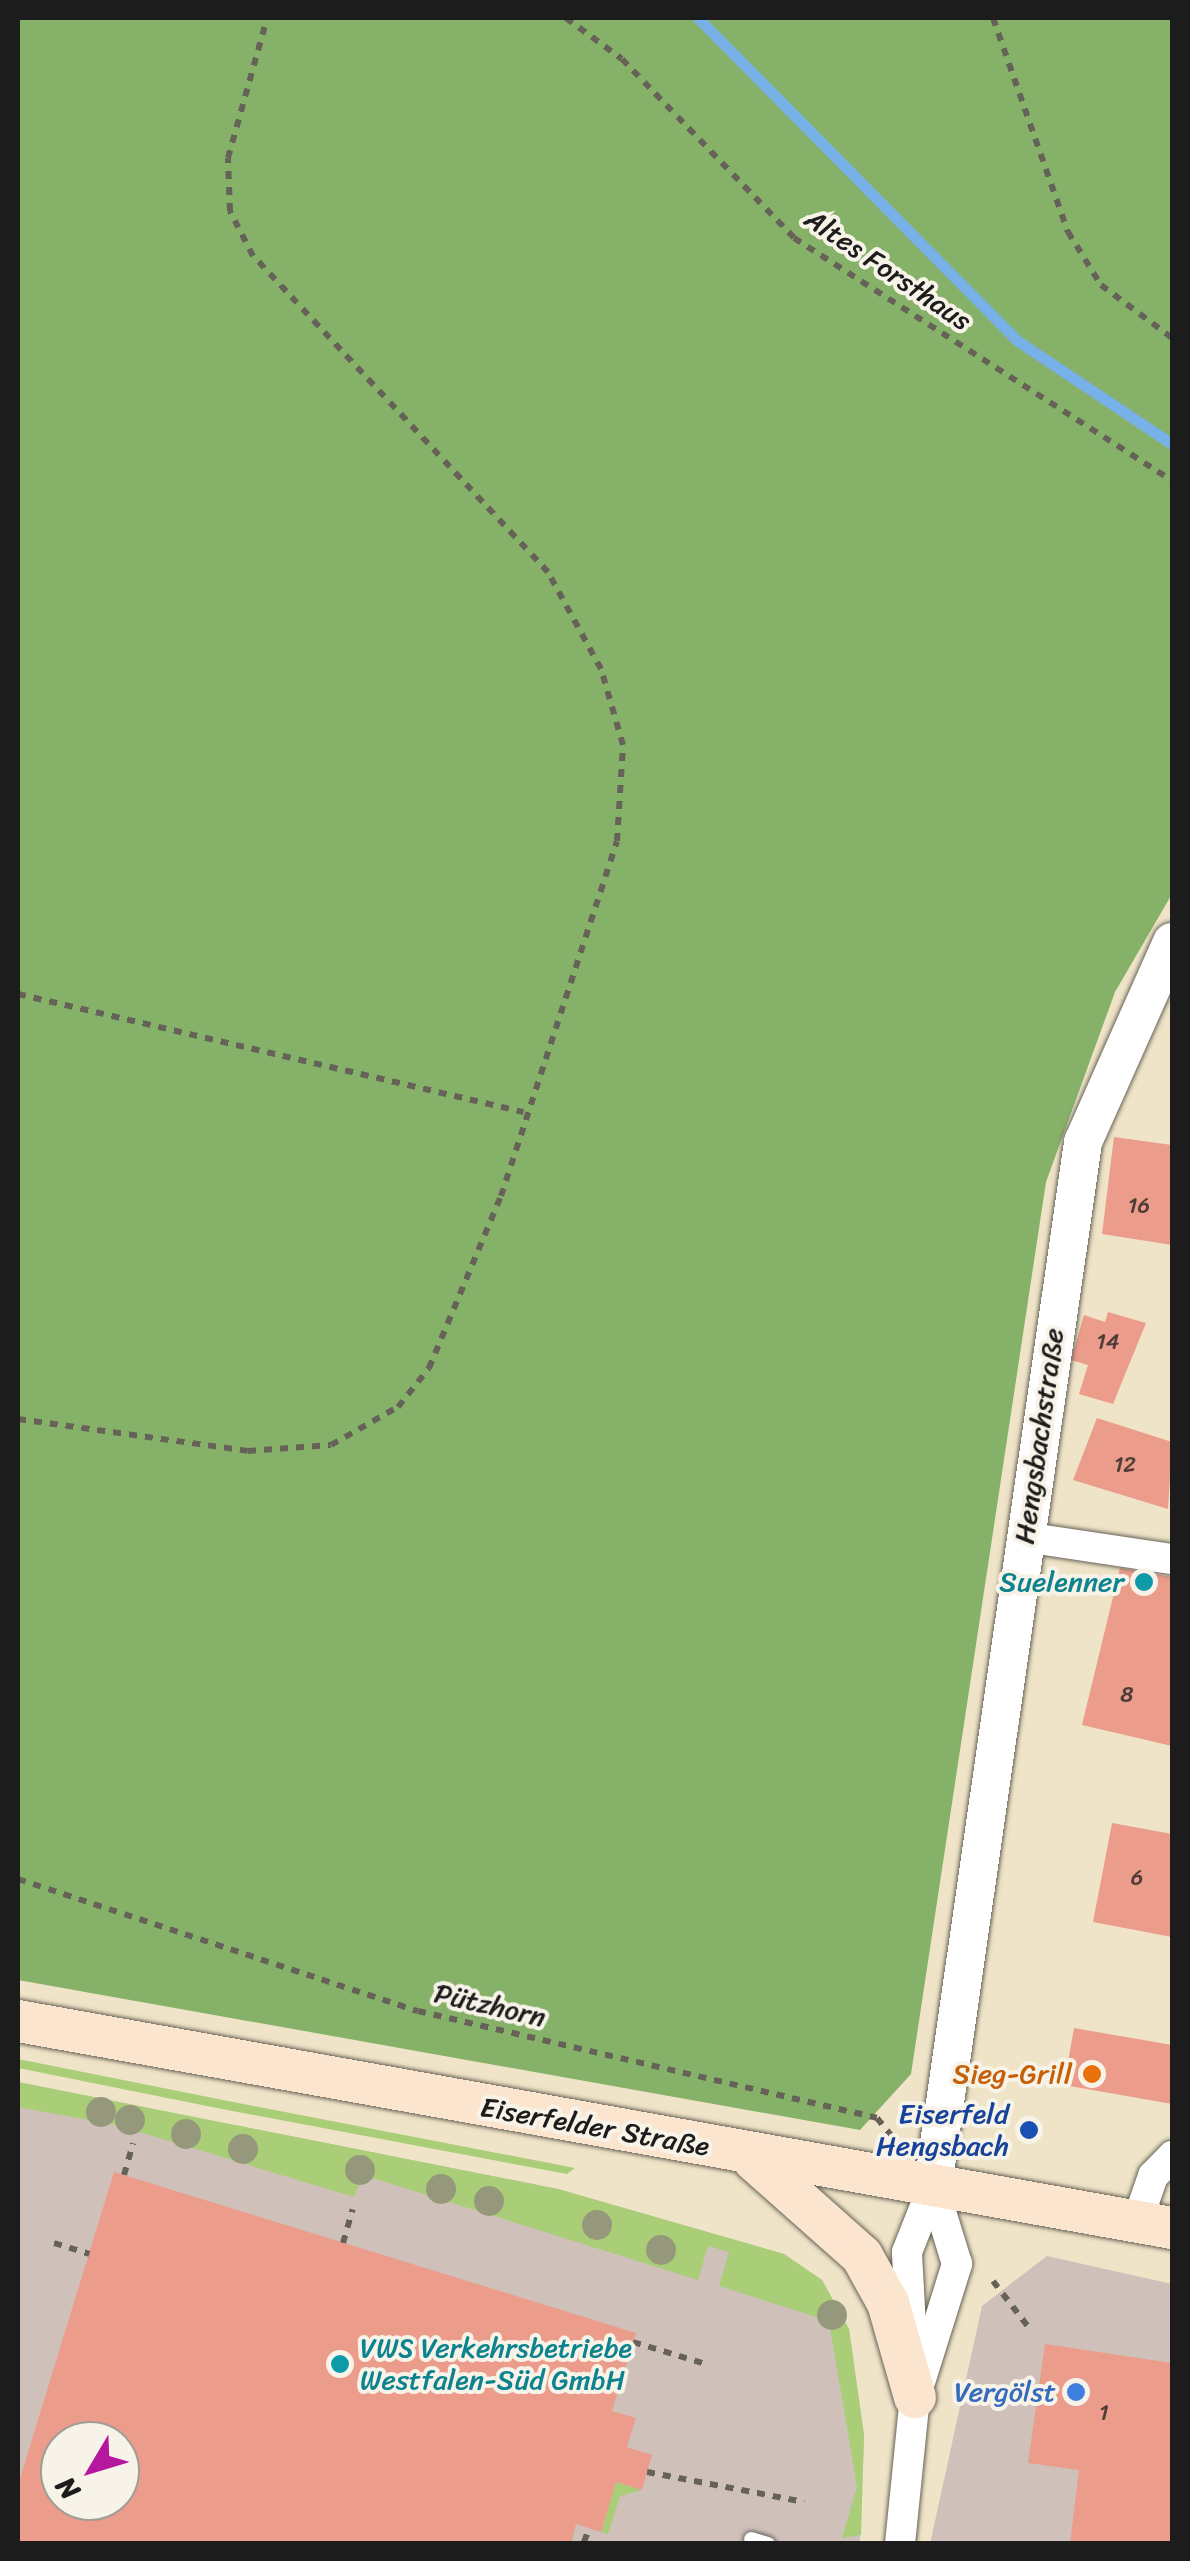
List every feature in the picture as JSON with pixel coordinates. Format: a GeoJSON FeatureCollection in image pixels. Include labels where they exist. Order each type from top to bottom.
{"type":"FeatureCollection","features":[{"type":"Feature","properties":{"kind":"main road","name":"Eiserfelder Straße"},"geometry":{"type":"LineString","coordinates":[[18,2021],[1155,2225]]}},
{"type":"Feature","properties":{"kind":"main road"},"geometry":{"type":"LineString","coordinates":[[746,2153],[862,2256],[888,2303],[915,2397]]}},
{"type":"Feature","properties":{"kind":"street","name":"Hengsbachstraße"},"geometry":{"type":"LineString","coordinates":[[934,2186],[1083,1142],[1172,942]]}},
{"type":"Feature","properties":{"kind":"street"},"geometry":{"type":"LineString","coordinates":[[1024,1537],[1172,1559]]}},
{"type":"Feature","properties":{"kind":"street"},"geometry":{"type":"LineString","coordinates":[[1155,2225],[1153,2176],[1172,2156]]}},
{"type":"Feature","properties":{"kind":"street"},"geometry":{"type":"LineString","coordinates":[[900,2544],[915,2397],[907,2252],[934,2186]]}},
{"type":"Feature","properties":{"kind":"street"},"geometry":{"type":"LineString","coordinates":[[915,2397],[957,2264],[934,2186]]}},
{"type":"Feature","properties":{"kind":"path"},"geometry":{"type":"LineString","coordinates":[[18,1419],[248,1451],[331,1444],[398,1406],[429,1368],[458,1302],[617,841],[623,745],[601,669],[548,572],[253,256],[230,211],[228,158],[267,18]]}},
{"type":"Feature","properties":{"kind":"path","name":"Altes Forsthaus"},"geometry":{"type":"LineString","coordinates":[[566,18],[622,59],[794,238],[1172,481]]}},
{"type":"Feature","properties":{"kind":"path"},"geometry":{"type":"LineString","coordinates":[[993,18],[1068,232],[1101,286],[1172,338]]}},
{"type":"Feature","properties":{"kind":"path"},"geometry":{"type":"LineString","coordinates":[[18,994],[523,1112]]}},
{"type":"Feature","properties":{"kind":"path","name":"Pützhorn"},"geometry":{"type":"LineString","coordinates":[[18,1878],[418,2011],[877,2118],[934,2186]]}},
{"type":"Feature","properties":{"kind":"path"},"geometry":{"type":"LineString","coordinates":[[124,2175],[134,2143]]}},
{"type":"Feature","properties":{"kind":"path"},"geometry":{"type":"LineString","coordinates":[[343,2243],[354,2209]]}},
{"type":"Feature","properties":{"kind":"path"},"geometry":{"type":"LineString","coordinates":[[54,2242],[89,2254]]}},
{"type":"Feature","properties":{"kind":"path"},"geometry":{"type":"LineString","coordinates":[[993,2282],[1030,2330]]}},
{"type":"Feature","properties":{"kind":"path"},"geometry":{"type":"LineString","coordinates":[[633,2342],[709,2366]]}},
{"type":"Feature","properties":{"kind":"path"},"geometry":{"type":"LineString","coordinates":[[647,2472],[804,2502]]}},
{"type":"Feature","properties":{"kind":"path"},"geometry":{"type":"LineString","coordinates":[[584,2542],[589,2528]]}},
{"type":"Feature","properties":{"kind":"shaded area"},"geometry":{"type":"Polygon","coordinates":[[[18,2082],[558,2189],[784,2254],[822,2280],[849,2329],[864,2435],[860,2543],[18,2543],[18,2082]]]}},
{"type":"Feature","properties":{"kind":"shaded area"},"geometry":{"type":"Polygon","coordinates":[[[1047,2256],[1172,2284],[1172,2543],[930,2544],[982,2306],[1047,2256]]]}},
{"type":"Feature","properties":{"kind":"green space"},"geometry":{"type":"Polygon","coordinates":[[[18,18],[1172,18],[1172,894],[1115,992],[1046,1182],[911,2074],[860,2130],[18,1980],[18,18]]]}},
{"type":"Feature","properties":{"kind":"green space"},"geometry":{"type":"Polygon","coordinates":[[[18,2059],[575,2168],[567,2174],[227,2110],[18,2068],[18,2059]]]}},
{"type":"Feature","properties":{"kind":"green space"},"geometry":{"type":"Polygon","coordinates":[[[18,2082],[558,2189],[784,2254],[822,2280],[849,2329],[864,2435],[861,2535],[842,2538],[857,2487],[829,2321],[719,2286],[729,2252],[708,2246],[698,2280],[363,2175],[354,2197],[116,2125],[18,2107],[18,2082]]]}},
{"type":"Feature","properties":{"kind":"green space"},"geometry":{"type":"Polygon","coordinates":[[[616,2482],[642,2490],[620,2496],[608,2534],[601,2532],[616,2482]]]}},
{"type":"Feature","properties":{"kind":"building"},"geometry":{"type":"Polygon","coordinates":[[[1114,1137],[1172,1145],[1172,1245],[1102,1234],[1114,1137]]]}},
{"type":"Feature","properties":{"kind":"building"},"geometry":{"type":"Polygon","coordinates":[[[1108,1312],[1146,1323],[1113,1404],[1079,1394],[1088,1365],[1071,1360],[1084,1315],[1105,1322],[1108,1312]]]}},
{"type":"Feature","properties":{"kind":"building"},"geometry":{"type":"Polygon","coordinates":[[[1097,1418],[1172,1442],[1168,1509],[1073,1480],[1097,1418]]]}},
{"type":"Feature","properties":{"kind":"building"},"geometry":{"type":"Polygon","coordinates":[[[1120,1568],[1172,1577],[1172,1746],[1082,1725],[1120,1568]]]}},
{"type":"Feature","properties":{"kind":"building"},"geometry":{"type":"Polygon","coordinates":[[[1112,1823],[1172,1834],[1172,1937],[1093,1922],[1112,1823]]]}},
{"type":"Feature","properties":{"kind":"building"},"geometry":{"type":"Polygon","coordinates":[[[1074,2028],[1172,2045],[1172,2104],[1064,2085],[1074,2028]]]}},
{"type":"Feature","properties":{"kind":"building","name":"VWS Verkehrsbetriebe Westfalen-Süd GmbH"},"geometry":{"type":"Polygon","coordinates":[[[114,2172],[636,2333],[612,2411],[636,2418],[627,2447],[652,2455],[642,2490],[616,2482],[601,2532],[576,2524],[571,2544],[18,2544],[18,2485],[114,2172]]]}},
{"type":"Feature","properties":{"kind":"building"},"geometry":{"type":"Polygon","coordinates":[[[1045,2344],[1172,2363],[1172,2544],[1070,2544],[1079,2470],[1028,2463],[1045,2344]]]}},
{"type":"Feature","properties":{"kind":"waterway"},"geometry":{"type":"LineString","coordinates":[[698,18],[1018,341],[1172,444]]}},
{"type":"Feature","properties":{"kind":"place","name":"Suelenner"},"geometry":{"type":"Point","coordinates":[1144,1582]}},
{"type":"Feature","properties":{"kind":"place","name":"Sieg-Grill"},"geometry":{"type":"Point","coordinates":[1092,2074]}},
{"type":"Feature","properties":{"kind":"place","name":"Eiserfeld Hengsbach"},"geometry":{"type":"Point","coordinates":[1029,2130]}},
{"type":"Feature","properties":{"kind":"place","name":"VWS Verkehrsbetriebe Westfalen-Süd GmbH"},"geometry":{"type":"Point","coordinates":[340,2364]}},
{"type":"Feature","properties":{"kind":"place","name":"Vergölst"},"geometry":{"type":"Point","coordinates":[1076,2392]}}]}
